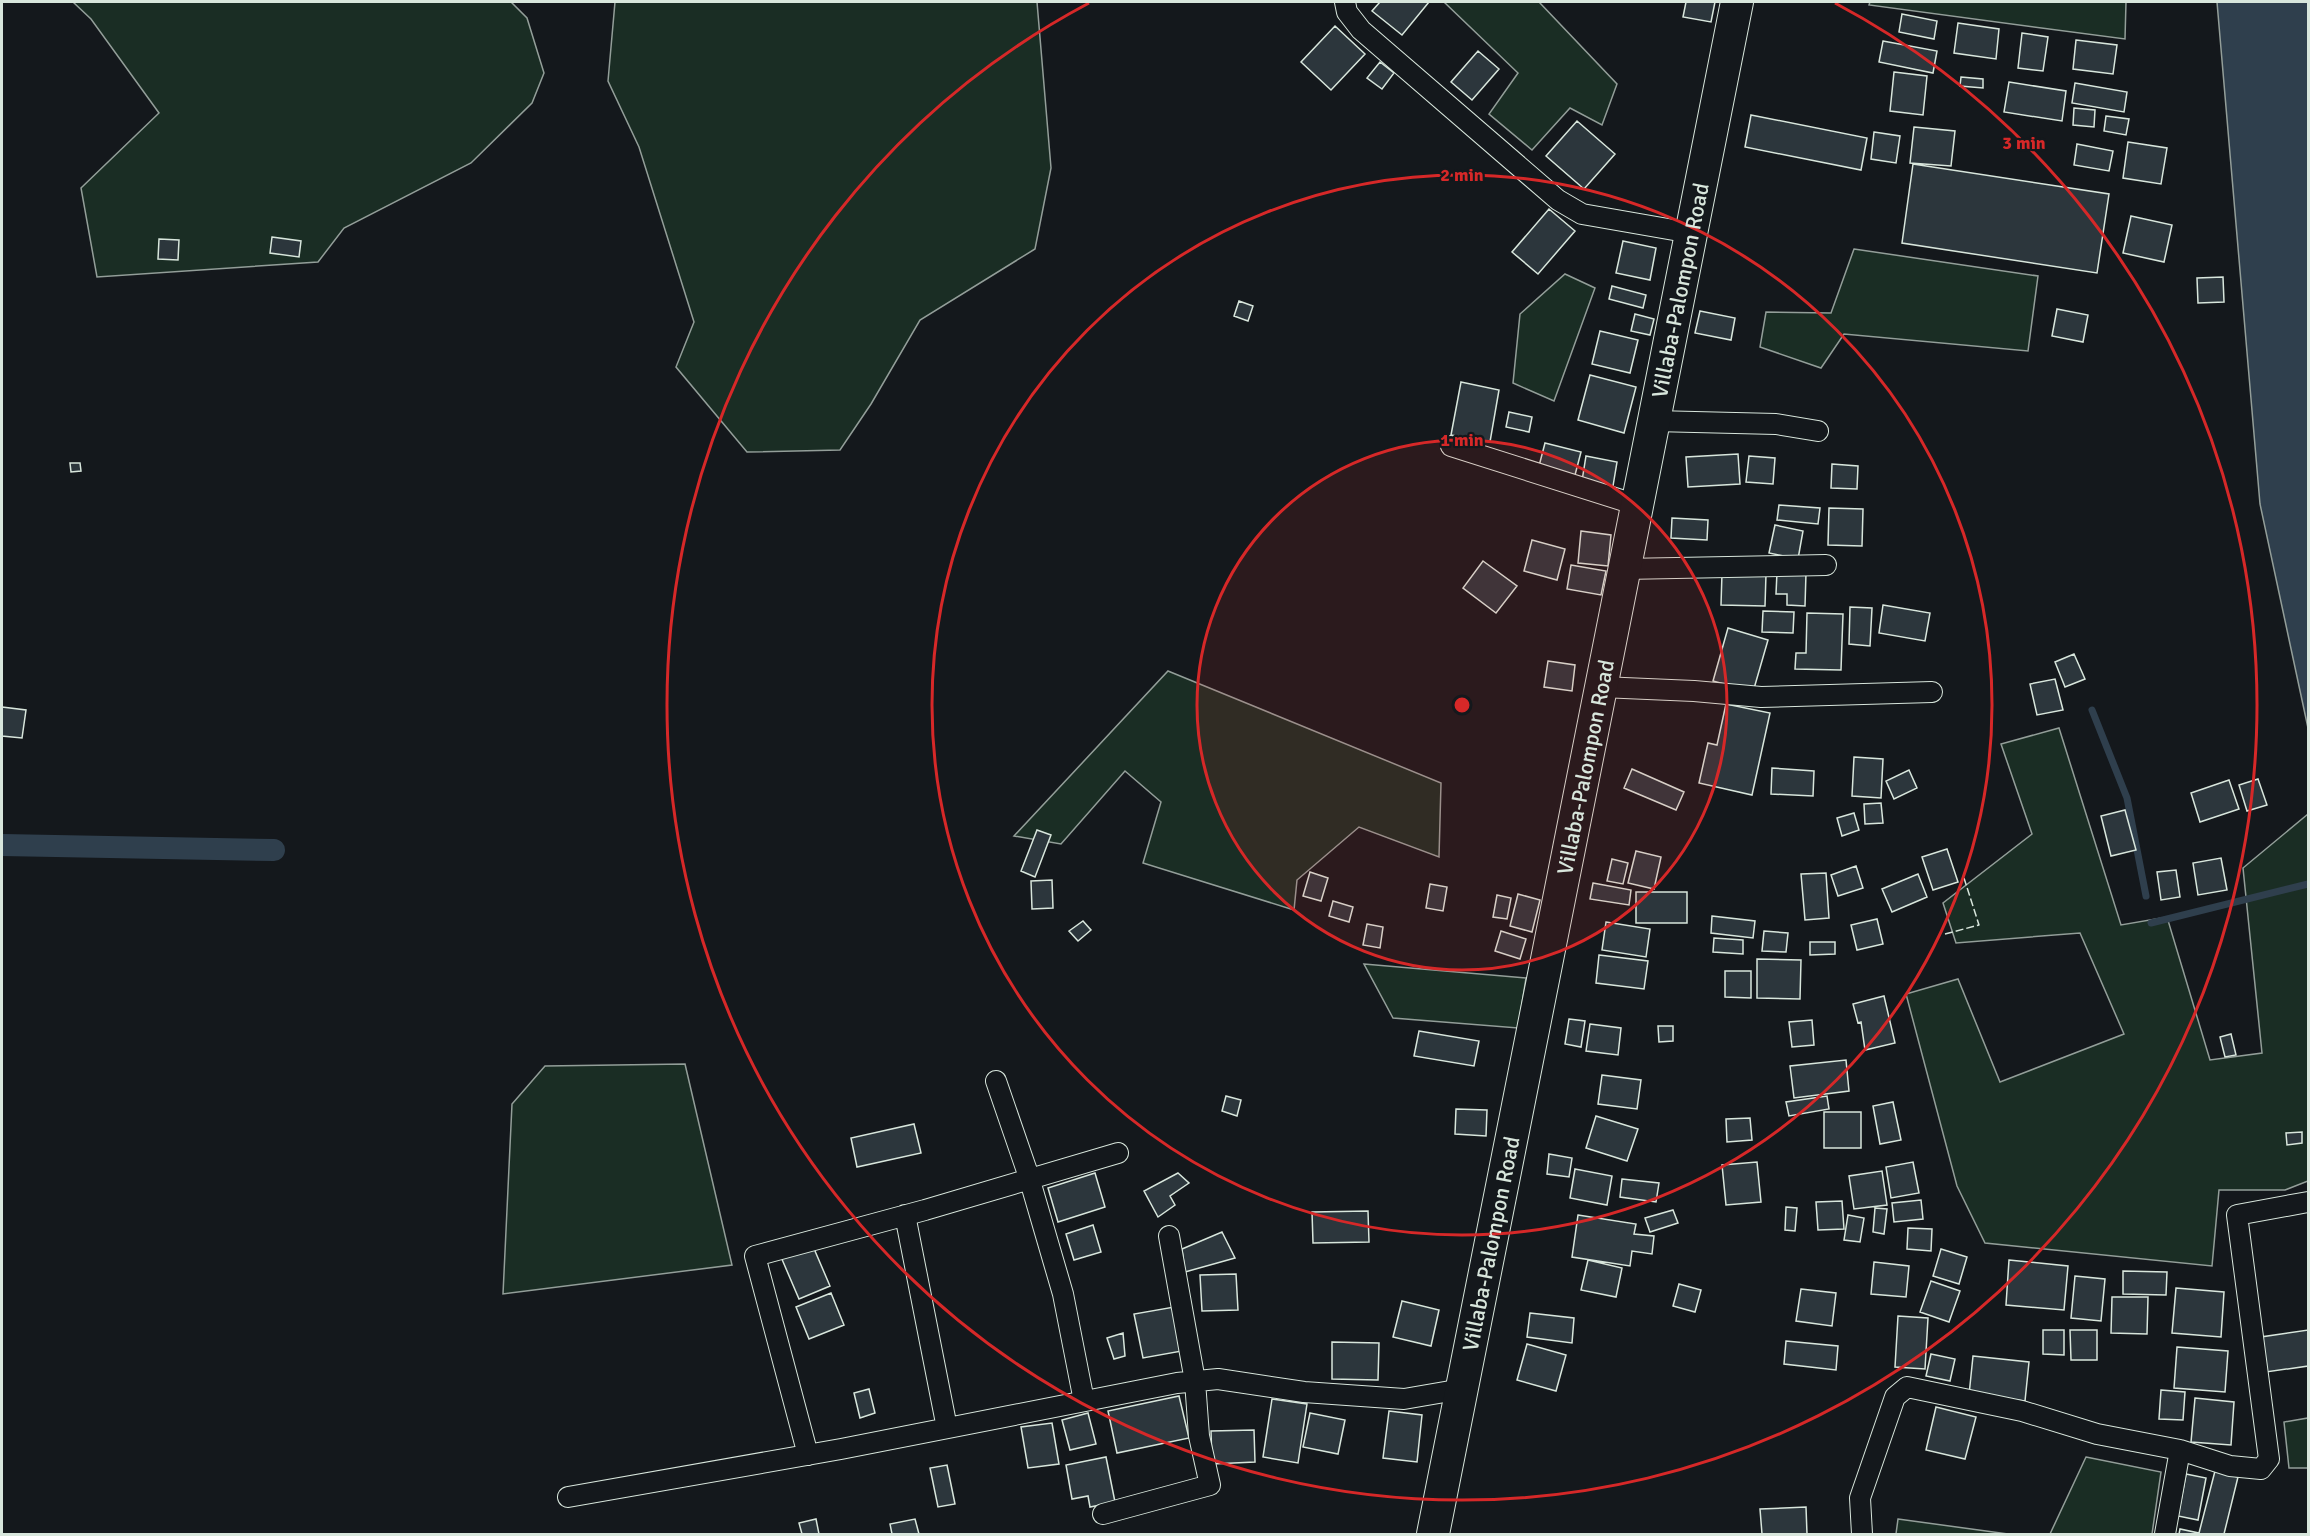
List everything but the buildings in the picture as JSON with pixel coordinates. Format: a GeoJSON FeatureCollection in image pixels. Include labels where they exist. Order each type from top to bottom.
{"type":"FeatureCollection","features":[{"type":"Feature","properties":{"kind":"main road","name":"Villaba-Palompon Road"},"geometry":{"type":"LineString","coordinates":[[1433,1534],[1737,2]]}},
{"type":"Feature","properties":{"kind":"street"},"geometry":{"type":"LineString","coordinates":[[1345,2],[1347,12],[1361,30],[1558,200],[1582,214],[1691,233]]}},
{"type":"Feature","properties":{"kind":"street"},"geometry":{"type":"LineString","coordinates":[[1654,421],[1776,424],[1818,431]]}},
{"type":"Feature","properties":{"kind":"street"},"geometry":{"type":"LineString","coordinates":[[1451,446],[1637,505]]}},
{"type":"Feature","properties":{"kind":"street"},"geometry":{"type":"LineString","coordinates":[[1624,569],[1826,565]]}},
{"type":"Feature","properties":{"kind":"street"},"geometry":{"type":"LineString","coordinates":[[1601,687],[1694,691],[1761,698],[1932,692]]}},
{"type":"Feature","properties":{"kind":"street"},"geometry":{"type":"LineString","coordinates":[[996,1081],[1030,1179],[1063,1294],[1084,1401]]}},
{"type":"Feature","properties":{"kind":"street"},"geometry":{"type":"LineString","coordinates":[[808,1455],[755,1256],[1118,1153]]}},
{"type":"Feature","properties":{"kind":"street"},"geometry":{"type":"LineString","coordinates":[[1862,1534],[1860,1498],[1895,1397],[1907,1387],[2022,1411],[2097,1434],[2180,1450],[2230,1466],[2261,1469],[2269,1459],[2237,1215],[2308,1202]]}},
{"type":"Feature","properties":{"kind":"street"},"geometry":{"type":"LineString","coordinates":[[905,1215],[947,1428]]}},
{"type":"Feature","properties":{"kind":"street"},"geometry":{"type":"LineString","coordinates":[[1103,1514],[1210,1485],[1199,1436],[1195,1381],[1169,1236]]}},
{"type":"Feature","properties":{"kind":"street"},"geometry":{"type":"LineString","coordinates":[[568,1497],[808,1455],[1195,1381],[1218,1379],[1304,1392],[1404,1399],[1462,1389]]}},
{"type":"Feature","properties":{"kind":"street"},"geometry":{"type":"LineString","coordinates":[[2165,1534],[2180,1450]]}},
{"type":"Feature","properties":{"kind":"green space"},"geometry":{"type":"Polygon","coordinates":[[[73,2],[511,2],[527,18],[544,73],[532,103],[471,163],[344,228],[318,262],[97,277],[81,188],[159,113],[91,19],[73,2]]]}},
{"type":"Feature","properties":{"kind":"green space"},"geometry":{"type":"Polygon","coordinates":[[[615,2],[1037,2],[1051,168],[1035,249],[920,320],[871,404],[840,450],[747,452],[676,367],[694,322],[639,147],[608,81],[615,2]]]}},
{"type":"Feature","properties":{"kind":"green space"},"geometry":{"type":"Polygon","coordinates":[[[1444,2],[1539,2],[1617,84],[1602,125],[1570,108],[1532,150],[1489,114],[1518,73],[1444,2]]]}},
{"type":"Feature","properties":{"kind":"green space"},"geometry":{"type":"Polygon","coordinates":[[[1870,2],[2126,2],[2125,39],[1869,5],[1870,2]]]}},
{"type":"Feature","properties":{"kind":"green space"},"geometry":{"type":"Polygon","coordinates":[[[1854,249],[2038,276],[2028,351],[1844,334],[1821,368],[1760,347],[1766,312],[1831,313],[1854,249]]]}},
{"type":"Feature","properties":{"kind":"green space"},"geometry":{"type":"Polygon","coordinates":[[[1565,274],[1595,288],[1554,401],[1513,383],[1520,314],[1565,274]]]}},
{"type":"Feature","properties":{"kind":"green space"},"geometry":{"type":"Polygon","coordinates":[[[1168,671],[1441,783],[1439,857],[1359,827],[1297,880],[1294,910],[1143,863],[1161,802],[1125,771],[1061,844],[1014,836],[1168,671]]]}},
{"type":"Feature","properties":{"kind":"green space"},"geometry":{"type":"Polygon","coordinates":[[[2059,728],[2121,925],[2167,917],[2210,1060],[2262,1053],[2243,868],[2308,814],[2308,1181],[2285,1190],[2219,1190],[2212,1266],[1985,1243],[1957,1186],[1906,994],[1958,979],[2000,1082],[2124,1034],[2080,933],[1956,943],[1943,903],[2032,834],[2001,744],[2059,728]]]}},
{"type":"Feature","properties":{"kind":"green space"},"geometry":{"type":"Polygon","coordinates":[[[1364,964],[1526,978],[1518,1028],[1393,1018],[1364,964]]]}},
{"type":"Feature","properties":{"kind":"green space"},"geometry":{"type":"Polygon","coordinates":[[[685,1064],[732,1265],[503,1294],[512,1104],[545,1066],[685,1064]]]}},
{"type":"Feature","properties":{"kind":"green space"},"geometry":{"type":"Polygon","coordinates":[[[2308,1418],[2308,1468],[2289,1468],[2284,1422],[2308,1418]]]}},
{"type":"Feature","properties":{"kind":"green space"},"geometry":{"type":"Polygon","coordinates":[[[2086,1457],[2161,1472],[2152,1534],[2050,1534],[2086,1457]]]}},
{"type":"Feature","properties":{"kind":"green space"},"geometry":{"type":"Polygon","coordinates":[[[1898,1519],[2008,1534],[1896,1534],[1898,1519]]]}},
{"type":"Feature","properties":{"kind":"water"},"geometry":{"type":"Polygon","coordinates":[[[2217,2],[2308,2],[2308,728],[2260,504],[2217,2]]]}},
{"type":"Feature","properties":{"kind":"waterway"},"geometry":{"type":"LineString","coordinates":[[2092,710],[2127,798],[2146,896]]}},
{"type":"Feature","properties":{"kind":"waterway"},"geometry":{"type":"LineString","coordinates":[[2,845],[274,850]]}},
{"type":"Feature","properties":{"kind":"waterway"},"geometry":{"type":"LineString","coordinates":[[2151,923],[2308,884]]}},
{"type":"Feature","properties":{"kind":"fence"},"geometry":{"type":"LineString","coordinates":[[1945,934],[1979,925],[1964,878]]}}]}
